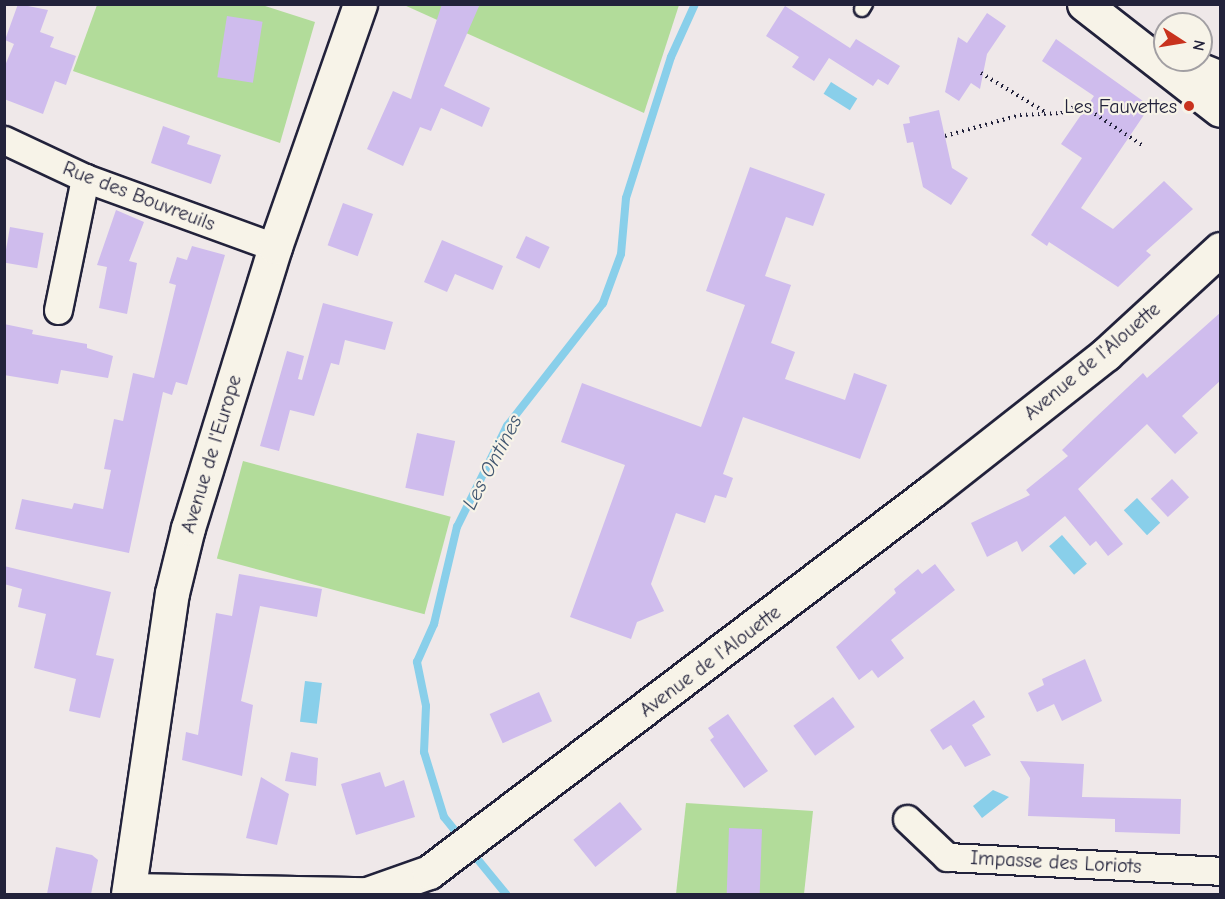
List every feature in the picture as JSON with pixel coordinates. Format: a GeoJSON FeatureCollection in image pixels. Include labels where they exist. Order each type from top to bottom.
{"type":"FeatureCollection","features":[{"type":"Feature","properties":{"kind":"street"},"geometry":{"type":"LineString","coordinates":[[1084,4],[1130,42],[1221,110]]}},
{"type":"Feature","properties":{"kind":"street","name":"Avenue de l'Europe"},"geometry":{"type":"LineString","coordinates":[[128,892],[172,593],[210,454],[275,247],[353,13]]}},
{"type":"Feature","properties":{"kind":"street"},"geometry":{"type":"LineString","coordinates":[[1130,42],[1153,51]]}},
{"type":"Feature","properties":{"kind":"street"},"geometry":{"type":"LineString","coordinates":[[1206,72],[1221,78]]}},
{"type":"Feature","properties":{"kind":"street","name":"Rue des Bouvreuils"},"geometry":{"type":"LineString","coordinates":[[4,140],[85,178],[275,247]]}},
{"type":"Feature","properties":{"kind":"street"},"geometry":{"type":"LineString","coordinates":[[58,310],[85,178]]}},
{"type":"Feature","properties":{"kind":"street","name":"Avenue de l'Alouette"},"geometry":{"type":"LineString","coordinates":[[128,892],[367,894],[429,872],[485,833],[1088,368],[1221,249]]}},
{"type":"Feature","properties":{"kind":"street","name":"Impasse des Loriots"},"geometry":{"type":"LineString","coordinates":[[906,819],[947,857],[1221,871]]}},
{"type":"Feature","properties":{"kind":"path"},"geometry":{"type":"LineString","coordinates":[[981,73],[1046,113]]}},
{"type":"Feature","properties":{"kind":"path"},"geometry":{"type":"LineString","coordinates":[[945,136],[1020,115],[1061,113],[1080,104],[1142,145]]}},
{"type":"Feature","properties":{"kind":"green space"},"geometry":{"type":"Polygon","coordinates":[[[97,5],[262,5],[315,22],[280,143],[73,71],[97,5]]]}},
{"type":"Feature","properties":{"kind":"green space"},"geometry":{"type":"Polygon","coordinates":[[[404,5],[679,5],[644,113],[404,5]]]}},
{"type":"Feature","properties":{"kind":"green space"},"geometry":{"type":"Polygon","coordinates":[[[243,461],[451,517],[425,614],[217,559],[243,461]]]}},
{"type":"Feature","properties":{"kind":"green space"},"geometry":{"type":"Polygon","coordinates":[[[686,803],[813,811],[804,894],[676,894],[686,803]]]}},
{"type":"Feature","properties":{"kind":"water"},"geometry":{"type":"Polygon","coordinates":[[[831,82],[857,98],[850,110],[824,94],[831,82]]]}},
{"type":"Feature","properties":{"kind":"water"},"geometry":{"type":"Polygon","coordinates":[[[1137,498],[1160,523],[1147,535],[1124,510],[1137,498]]]}},
{"type":"Feature","properties":{"kind":"water"},"geometry":{"type":"Polygon","coordinates":[[[1062,535],[1087,564],[1074,575],[1049,546],[1062,535]]]}},
{"type":"Feature","properties":{"kind":"water"},"geometry":{"type":"Polygon","coordinates":[[[305,681],[322,683],[317,724],[300,722],[305,681]]]}},
{"type":"Feature","properties":{"kind":"water"},"geometry":{"type":"Polygon","coordinates":[[[993,790],[1009,797],[982,818],[973,806],[993,790]]]}},
{"type":"Feature","properties":{"kind":"building"},"geometry":{"type":"Polygon","coordinates":[[[18,4],[48,10],[40,32],[54,37],[50,47],[76,56],[66,85],[55,81],[43,114],[4,99],[4,68],[14,44],[5,40],[18,4]]]}},
{"type":"Feature","properties":{"kind":"building"},"geometry":{"type":"Polygon","coordinates":[[[442,4],[480,4],[444,86],[490,108],[482,127],[441,108],[431,131],[420,127],[403,166],[367,149],[393,91],[411,99],[442,4]]]}},
{"type":"Feature","properties":{"kind":"building"},"geometry":{"type":"Polygon","coordinates":[[[785,6],[850,48],[856,39],[900,66],[888,85],[878,79],[873,86],[829,58],[814,81],[792,67],[799,57],[766,36],[785,6]]]}},
{"type":"Feature","properties":{"kind":"building"},"geometry":{"type":"Polygon","coordinates":[[[987,13],[1006,26],[987,54],[980,89],[971,83],[959,101],[945,92],[958,37],[967,43],[987,13]]]}},
{"type":"Feature","properties":{"kind":"building"},"geometry":{"type":"Polygon","coordinates":[[[227,16],[263,22],[253,83],[217,77],[227,16]]]}},
{"type":"Feature","properties":{"kind":"building"},"geometry":{"type":"Polygon","coordinates":[[[1056,39],[1150,106],[1081,208],[1113,229],[1164,181],[1193,209],[1146,251],[1151,255],[1118,287],[1049,242],[1047,246],[1031,235],[1082,158],[1061,144],[1094,96],[1042,61],[1056,39]]]}},
{"type":"Feature","properties":{"kind":"building"},"geometry":{"type":"Polygon","coordinates":[[[939,110],[952,168],[968,178],[951,205],[923,187],[913,142],[907,143],[903,124],[910,123],[909,117],[939,110]]]}},
{"type":"Feature","properties":{"kind":"building"},"geometry":{"type":"Polygon","coordinates":[[[163,126],[190,136],[187,144],[221,155],[211,184],[151,163],[163,126]]]}},
{"type":"Feature","properties":{"kind":"building"},"geometry":{"type":"Polygon","coordinates":[[[750,167],[825,194],[813,226],[786,217],[765,276],[791,285],[771,343],[795,352],[785,379],[845,400],[854,373],[887,385],[860,459],[743,417],[723,474],[733,478],[726,498],[715,495],[705,523],[676,513],[651,584],[664,611],[637,622],[631,639],[570,617],[625,465],[561,442],[582,383],[701,427],[745,305],[706,291],[750,167]]]}},
{"type":"Feature","properties":{"kind":"building"},"geometry":{"type":"Polygon","coordinates":[[[343,203],[373,214],[358,256],[328,245],[343,203]]]}},
{"type":"Feature","properties":{"kind":"building"},"geometry":{"type":"Polygon","coordinates":[[[116,210],[144,222],[129,261],[137,263],[127,314],[99,308],[107,267],[97,265],[116,210]]]}},
{"type":"Feature","properties":{"kind":"building"},"geometry":{"type":"Polygon","coordinates":[[[10,227],[43,233],[37,268],[4,262],[10,227]]]}},
{"type":"Feature","properties":{"kind":"building"},"geometry":{"type":"Polygon","coordinates":[[[526,236],[550,247],[539,269],[516,258],[526,236]]]}},
{"type":"Feature","properties":{"kind":"building"},"geometry":{"type":"Polygon","coordinates":[[[442,240],[503,266],[493,290],[455,274],[447,292],[424,282],[442,240]]]}},
{"type":"Feature","properties":{"kind":"building"},"geometry":{"type":"Polygon","coordinates":[[[192,246],[225,255],[187,385],[176,382],[172,395],[163,392],[129,553],[15,529],[22,499],[72,509],[74,503],[103,509],[111,470],[104,469],[114,419],[123,421],[133,373],[154,378],[176,285],[169,283],[177,257],[187,260],[192,246]]]}},
{"type":"Feature","properties":{"kind":"building"},"geometry":{"type":"Polygon","coordinates":[[[323,303],[393,322],[385,350],[345,340],[339,365],[331,363],[314,416],[290,410],[279,451],[260,446],[287,351],[304,356],[298,379],[302,380],[323,303]]]}},
{"type":"Feature","properties":{"kind":"building"},"geometry":{"type":"Polygon","coordinates":[[[1221,312],[1221,380],[1182,416],[1198,433],[1175,454],[1147,424],[1078,489],[1123,544],[1108,556],[1096,541],[1090,546],[1065,516],[1022,552],[1017,541],[987,557],[971,523],[1030,495],[1026,490],[1068,456],[1062,450],[1095,418],[1143,373],[1147,378],[1221,312]]]}},
{"type":"Feature","properties":{"kind":"building"},"geometry":{"type":"Polygon","coordinates":[[[4,324],[33,330],[32,334],[87,344],[87,348],[113,356],[108,378],[61,370],[58,384],[4,375],[4,324]]]}},
{"type":"Feature","properties":{"kind":"building"},"geometry":{"type":"Polygon","coordinates":[[[417,433],[455,441],[444,496],[405,488],[417,433]]]}},
{"type":"Feature","properties":{"kind":"building"},"geometry":{"type":"Polygon","coordinates":[[[1172,479],[1189,497],[1168,517],[1151,499],[1172,479]]]}},
{"type":"Feature","properties":{"kind":"building"},"geometry":{"type":"Polygon","coordinates":[[[935,564],[955,590],[891,640],[904,658],[878,678],[872,670],[859,680],[836,647],[896,593],[894,589],[918,569],[922,574],[935,564]]]}},
{"type":"Feature","properties":{"kind":"building"},"geometry":{"type":"Polygon","coordinates":[[[4,566],[111,592],[96,655],[114,659],[100,718],[69,711],[76,679],[34,668],[46,614],[18,607],[22,589],[4,584],[4,566]]]}},
{"type":"Feature","properties":{"kind":"building"},"geometry":{"type":"Polygon","coordinates":[[[239,574],[322,589],[317,617],[260,606],[241,701],[253,705],[242,776],[182,760],[186,732],[198,735],[216,613],[232,616],[239,574]]]}},
{"type":"Feature","properties":{"kind":"building"},"geometry":{"type":"Polygon","coordinates":[[[1085,659],[1102,701],[1062,721],[1054,704],[1037,712],[1028,693],[1044,685],[1042,679],[1085,659]]]}},
{"type":"Feature","properties":{"kind":"building"},"geometry":{"type":"Polygon","coordinates":[[[539,692],[552,721],[503,743],[490,714],[539,692]]]}},
{"type":"Feature","properties":{"kind":"building"},"geometry":{"type":"Polygon","coordinates":[[[833,697],[855,727],[815,756],[793,726],[833,697]]]}},
{"type":"Feature","properties":{"kind":"building"},"geometry":{"type":"Polygon","coordinates":[[[974,700],[985,717],[972,725],[991,755],[965,767],[951,745],[943,750],[930,730],[974,700]]]}},
{"type":"Feature","properties":{"kind":"building"},"geometry":{"type":"Polygon","coordinates":[[[728,714],[768,771],[744,788],[710,740],[714,737],[708,728],[728,714]]]}},
{"type":"Feature","properties":{"kind":"building"},"geometry":{"type":"Polygon","coordinates":[[[291,752],[318,758],[316,786],[285,781],[291,752]]]}},
{"type":"Feature","properties":{"kind":"building"},"geometry":{"type":"Polygon","coordinates":[[[1020,761],[1084,764],[1082,797],[1181,799],[1180,834],[1115,832],[1115,819],[1028,816],[1030,778],[1020,761]]]}},
{"type":"Feature","properties":{"kind":"building"},"geometry":{"type":"Polygon","coordinates":[[[380,772],[385,787],[404,780],[415,817],[356,835],[341,784],[380,772]]]}},
{"type":"Feature","properties":{"kind":"building"},"geometry":{"type":"Polygon","coordinates":[[[261,777],[289,794],[277,845],[246,838],[261,777]]]}},
{"type":"Feature","properties":{"kind":"building"},"geometry":{"type":"Polygon","coordinates":[[[620,802],[642,829],[595,867],[573,840],[620,802]]]}},
{"type":"Feature","properties":{"kind":"building"},"geometry":{"type":"Polygon","coordinates":[[[729,828],[762,829],[760,894],[727,894],[729,828]]]}},
{"type":"Feature","properties":{"kind":"building"},"geometry":{"type":"Polygon","coordinates":[[[56,847],[92,855],[98,860],[91,894],[47,894],[56,847]]]}},
{"type":"Feature","properties":{"kind":"waterway","name":"Les Ontines"},"geometry":{"type":"LineString","coordinates":[[461,838],[444,817],[424,752],[426,706],[417,662],[434,624],[457,527],[507,426],[603,303],[621,254],[626,198],[671,57],[695,4]]}},
{"type":"Feature","properties":{"kind":"waterway","name":"Les Ontines"},"geometry":{"type":"LineString","coordinates":[[470,850],[506,894]]}},
{"type":"Feature","properties":{"kind":"place","name":"Les Fauvettes"},"geometry":{"type":"Point","coordinates":[1189,106]}}]}
